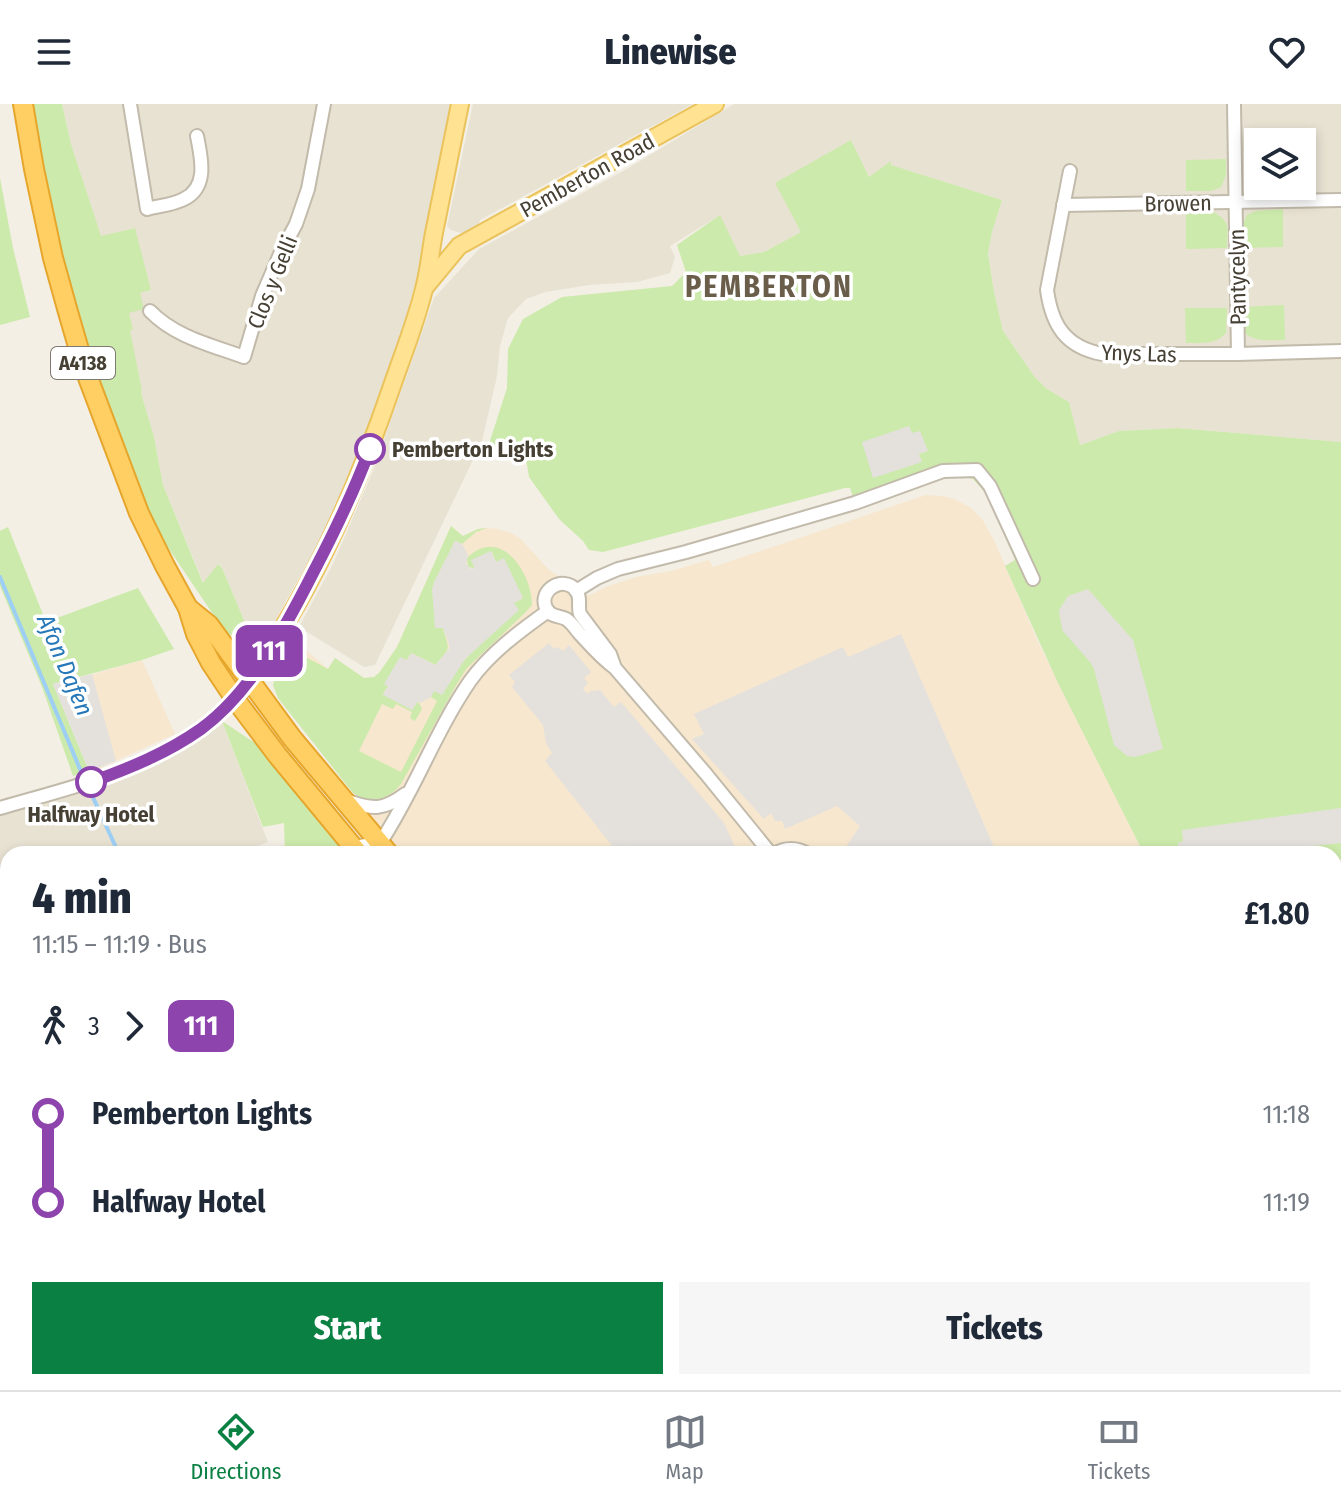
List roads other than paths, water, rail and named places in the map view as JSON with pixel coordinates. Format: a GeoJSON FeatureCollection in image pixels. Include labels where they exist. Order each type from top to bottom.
{"type":"FeatureCollection","features":[{"type":"Feature","properties":{"kind":"highway","name":"A4138"},"geometry":{"type":"LineString","coordinates":[[23,104],[53,258],[84,367],[139,513],[188,608],[196,634],[211,663],[278,756],[353,846]]}},
{"type":"Feature","properties":{"kind":"highway","name":"A4138"},"geometry":{"type":"LineString","coordinates":[[188,608],[209,625],[292,738],[382,846]]}},
{"type":"Feature","properties":{"kind":"main road"},"geometry":{"type":"LineString","coordinates":[[235,699],[277,639],[348,505],[383,414],[425,287],[460,104]]}},
{"type":"Feature","properties":{"kind":"main road","name":"Pemberton Road"},"geometry":{"type":"LineString","coordinates":[[459,246],[715,104]]}},
{"type":"Feature","properties":{"kind":"main road"},"geometry":{"type":"LineString","coordinates":[[425,287],[459,246],[446,238],[436,222]]}},
{"type":"Feature","properties":{"kind":"street"},"geometry":{"type":"LineString","coordinates":[[130,104],[147,209],[185,199],[198,186],[203,167],[197,136]]}},
{"type":"Feature","properties":{"kind":"street","name":"Clos y Gelli"},"geometry":{"type":"LineString","coordinates":[[150,311],[159,321],[182,335],[244,357],[262,296],[296,224],[308,189],[324,104]]}},
{"type":"Feature","properties":{"kind":"street","name":"Pantycelyn"},"geometry":{"type":"LineString","coordinates":[[1234,104],[1238,354]]}},
{"type":"Feature","properties":{"kind":"street","name":"Ynys Las"},"geometry":{"type":"LineString","coordinates":[[1070,171],[1047,290],[1055,321],[1074,344],[1102,354],[1341,351]]}},
{"type":"Feature","properties":{"kind":"street","name":"Browen"},"geometry":{"type":"LineString","coordinates":[[1063,205],[1341,200]]}},
{"type":"Feature","properties":{"kind":"street"},"geometry":{"type":"LineString","coordinates":[[576,591],[618,569],[855,503],[943,471],[961,470],[977,470],[990,486],[1033,579]]}},
{"type":"Feature","properties":{"kind":"street"},"geometry":{"type":"LineString","coordinates":[[567,584],[576,591],[579,602],[575,613],[565,618],[554,617],[548,611],[545,597],[551,588],[567,584]]}},
{"type":"Feature","properties":{"kind":"street"},"geometry":{"type":"LineString","coordinates":[[578,608],[610,654],[615,668]]}},
{"type":"Feature","properties":{"kind":"street"},"geometry":{"type":"LineString","coordinates":[[386,846],[408,792],[471,680],[497,652],[548,611]]}},
{"type":"Feature","properties":{"kind":"street"},"geometry":{"type":"LineString","coordinates":[[565,618],[603,660],[615,668],[765,846]]}},
{"type":"Feature","properties":{"kind":"street"},"geometry":{"type":"LineString","coordinates":[[0,808],[91,782],[146,762],[203,728],[235,699]]}},
{"type":"Feature","properties":{"kind":"street"},"geometry":{"type":"LineString","coordinates":[[343,799],[364,807],[379,808],[395,802],[408,792]]}},
{"type":"Feature","properties":{"kind":"waterway","name":"Afon Dafen"},"geometry":{"type":"LineString","coordinates":[[0,577],[82,774]]}},
{"type":"Feature","properties":{"kind":"waterway","name":"Afon Dafen"},"geometry":{"type":"LineString","coordinates":[[91,793],[115,846]]}},
{"type":"Feature","properties":{"kind":"place","name":"Pemberton Lights"},"geometry":{"type":"Point","coordinates":[370,449]}},
{"type":"Feature","properties":{"kind":"place","name":"Halfway Hotel"},"geometry":{"type":"Point","coordinates":[91,782]}},
{"type":"Feature","properties":{"kind":"district","name":"PEMBERTON"},"geometry":{"type":"Point","coordinates":[769,287]}}]}
